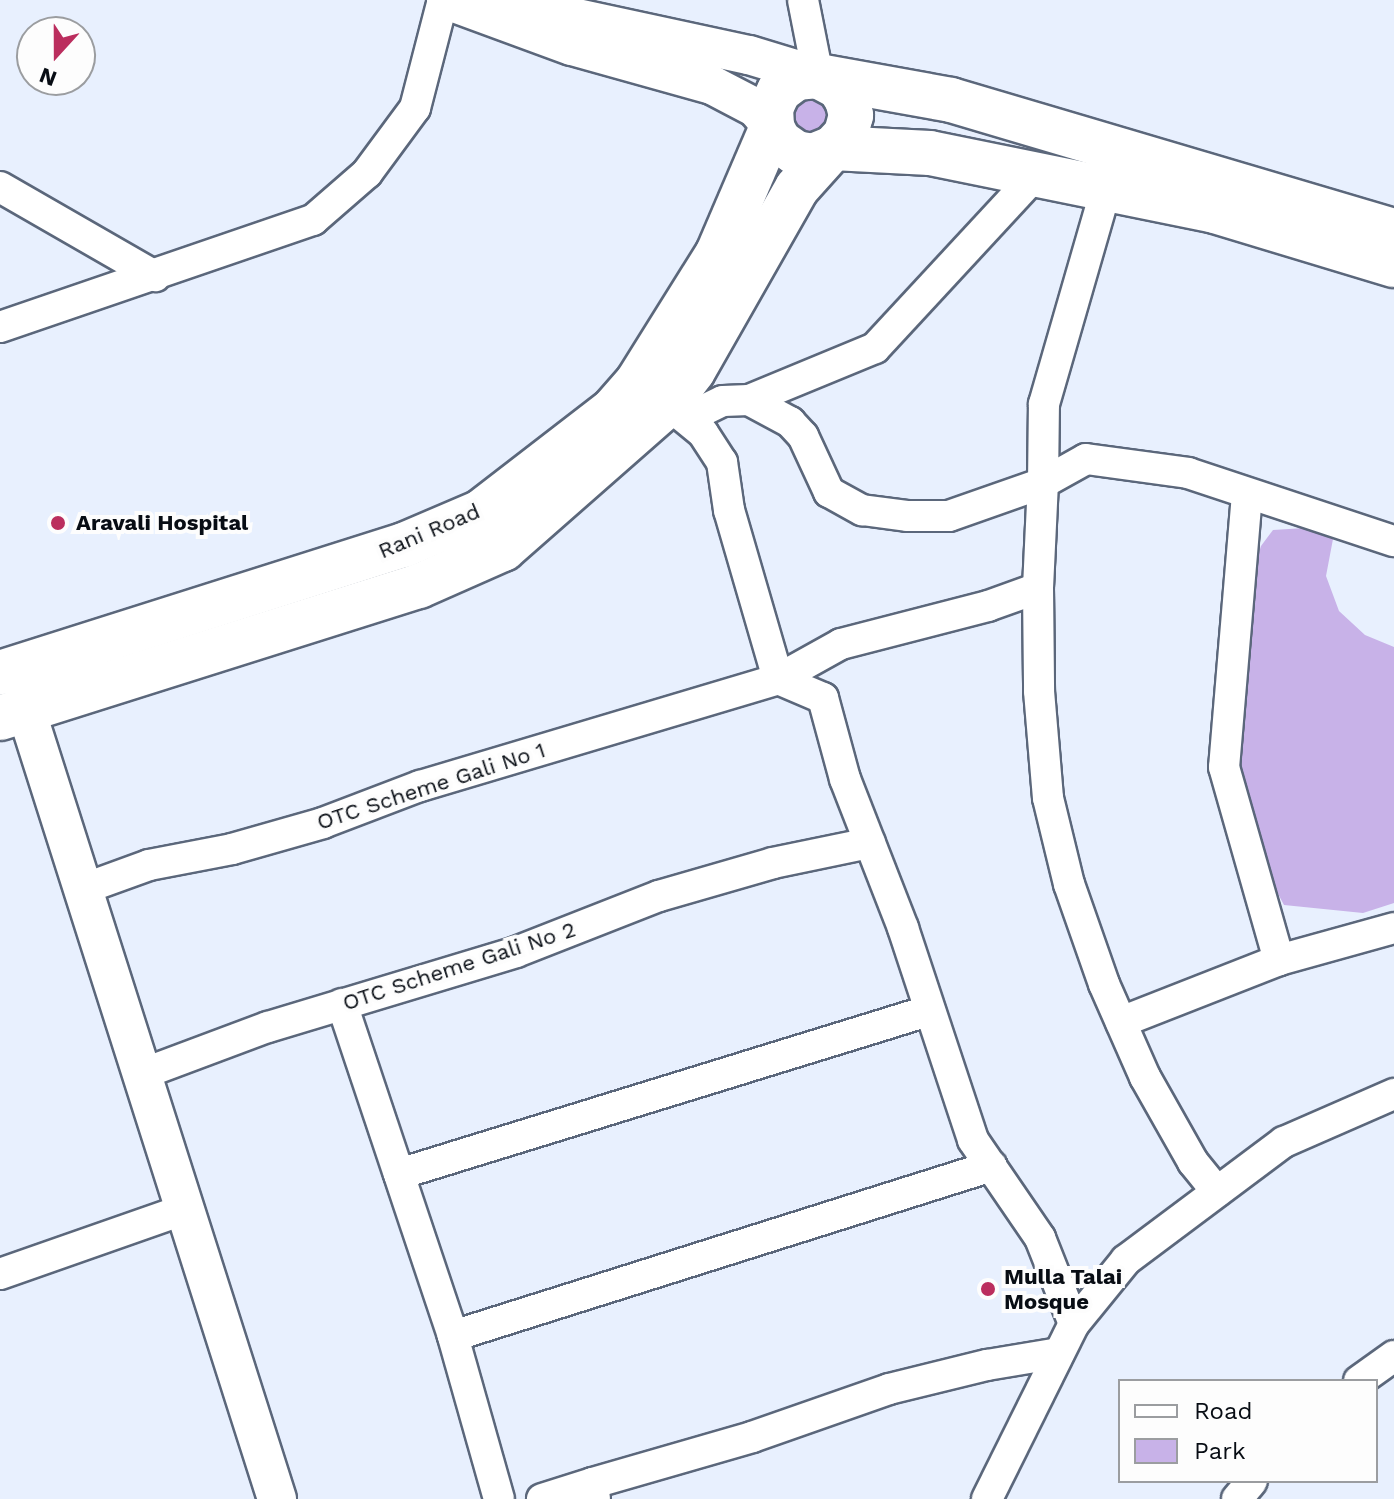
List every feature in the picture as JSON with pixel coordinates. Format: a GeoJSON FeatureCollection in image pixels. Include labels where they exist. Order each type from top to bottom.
{"type":"FeatureCollection","features":[{"type":"Feature","properties":{"kind":"highway"},"geometry":{"type":"LineString","coordinates":[[13,714],[419,586],[503,549],[653,392],[693,371],[797,188],[846,134],[851,115],[847,100],[839,87],[818,76]]}},
{"type":"Feature","properties":{"kind":"highway"},"geometry":{"type":"LineString","coordinates":[[1394,231],[951,100],[818,76],[796,78],[779,91],[771,108],[772,127],[779,141],[796,153],[813,156],[833,148],[930,153],[1215,211],[1394,265]]}},
{"type":"Feature","properties":{"kind":"highway","name":"Rani Road"},"geometry":{"type":"LineString","coordinates":[[0,673],[404,545],[481,512],[613,410],[653,392],[772,127]]}},
{"type":"Feature","properties":{"kind":"street"},"geometry":{"type":"LineString","coordinates":[[457,3],[568,16],[749,55],[818,76],[803,0]]}},
{"type":"Feature","properties":{"kind":"street"},"geometry":{"type":"LineString","coordinates":[[457,3],[572,46],[712,85],[756,108],[772,127]]}},
{"type":"Feature","properties":{"kind":"street"},"geometry":{"type":"LineString","coordinates":[[0,327],[313,220],[367,173],[415,108],[457,3]]}},
{"type":"Feature","properties":{"kind":"street"},"geometry":{"type":"LineString","coordinates":[[653,392],[700,412],[723,401],[749,400],[875,348],[1035,175]]}},
{"type":"Feature","properties":{"kind":"street"},"geometry":{"type":"LineString","coordinates":[[0,187],[155,276]]}},
{"type":"Feature","properties":{"kind":"street"},"geometry":{"type":"LineString","coordinates":[[1106,189],[1044,404],[1038,588],[1039,691],[1048,798],[1069,884],[1121,1022],[1145,1077],[1193,1162],[1217,1192]]}},
{"type":"Feature","properties":{"kind":"street"},"geometry":{"type":"LineString","coordinates":[[653,392],[703,433],[722,462],[729,510],[778,679],[823,698],[845,779],[903,928],[973,1140],[1040,1238],[1074,1324]]}},
{"type":"Feature","properties":{"kind":"street"},"geometry":{"type":"LineString","coordinates":[[749,400],[790,422],[803,436],[829,492],[862,510],[907,516],[949,516],[1043,483],[1086,459],[1188,473],[1394,541]]}},
{"type":"Feature","properties":{"kind":"street"},"geometry":{"type":"LineString","coordinates":[[1247,494],[1224,767],[1279,960]]}},
{"type":"Feature","properties":{"kind":"street","name":"OTC Scheme Gali No 1"},"geometry":{"type":"LineString","coordinates":[[83,889],[149,865],[232,849],[323,823],[420,786],[778,679],[841,644],[988,606],[1038,588]]}},
{"type":"Feature","properties":{"kind":"street"},"geometry":{"type":"LineString","coordinates":[[13,714],[83,889],[277,1499]]}},
{"type":"Feature","properties":{"kind":"street","name":"OTC Scheme Gali No 2"},"geometry":{"type":"LineString","coordinates":[[142,1074],[342,1004],[516,952],[659,896],[773,863],[870,843]]}},
{"type":"Feature","properties":{"kind":"street"},"geometry":{"type":"LineString","coordinates":[[1121,1022],[1279,960],[1394,928]]}},
{"type":"Feature","properties":{"kind":"street"},"geometry":{"type":"LineString","coordinates":[[342,1004],[453,1336],[499,1499]]}},
{"type":"Feature","properties":{"kind":"street"},"geometry":{"type":"LineString","coordinates":[[399,1174],[928,1011]]}},
{"type":"Feature","properties":{"kind":"street"},"geometry":{"type":"LineString","coordinates":[[987,1499],[1074,1324],[1126,1260],[1284,1142],[1394,1094]]}},
{"type":"Feature","properties":{"kind":"street"},"geometry":{"type":"LineString","coordinates":[[453,1336],[992,1166]]}},
{"type":"Feature","properties":{"kind":"street"},"geometry":{"type":"LineString","coordinates":[[0,1274],[186,1209]]}},
{"type":"Feature","properties":{"kind":"street"},"geometry":{"type":"LineString","coordinates":[[542,1499],[594,1491],[889,1389],[987,1365],[1059,1353]]}},
{"type":"Feature","properties":{"kind":"street"},"geometry":{"type":"LineString","coordinates":[[1362,1379],[1394,1356]]}},
{"type":"Feature","properties":{"kind":"street"},"geometry":{"type":"LineString","coordinates":[[1237,1499],[1250,1483]]}},
{"type":"Feature","properties":{"kind":"green space"},"geometry":{"type":"Polygon","coordinates":[[[809,95],[821,98],[832,117],[813,138],[794,130],[790,111],[809,95]]]}},
{"type":"Feature","properties":{"kind":"green space"},"geometry":{"type":"Polygon","coordinates":[[[1305,528],[1333,539],[1326,576],[1339,611],[1365,635],[1394,647],[1394,903],[1363,913],[1284,905],[1251,844],[1234,786],[1243,602],[1261,546],[1273,530],[1305,528]]]}},
{"type":"Feature","properties":{"kind":"place","name":"Aravali Hospital"},"geometry":{"type":"Point","coordinates":[58,523]}},
{"type":"Feature","properties":{"kind":"place","name":"Mulla Talai Mosque"},"geometry":{"type":"Point","coordinates":[988,1289]}}]}
